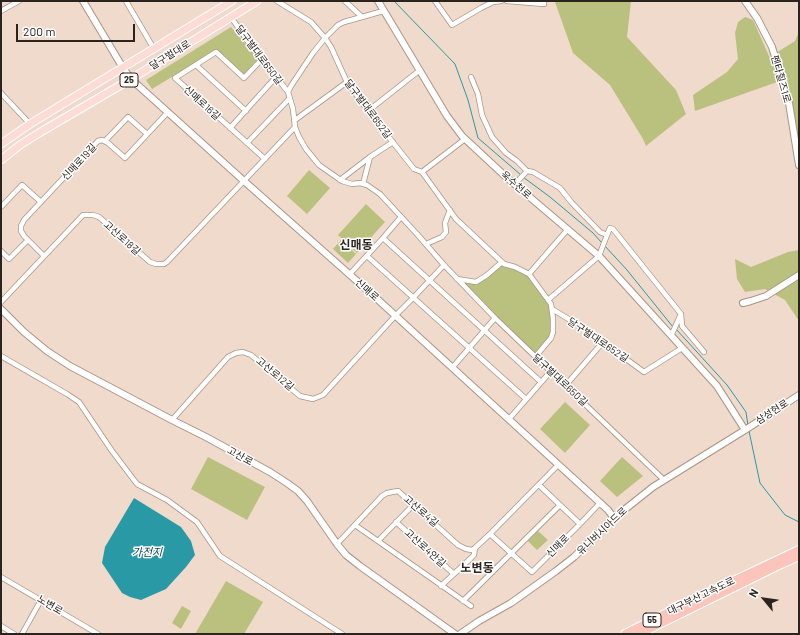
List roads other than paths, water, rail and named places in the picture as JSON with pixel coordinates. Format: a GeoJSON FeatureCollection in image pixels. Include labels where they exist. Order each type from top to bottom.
{"type":"FeatureCollection","features":[{"type":"Feature","properties":{"kind":"highway","name":"대구부산고속도로"},"geometry":{"type":"LineString","coordinates":[[625,634],[682,609],[799,550]]}},
{"type":"Feature","properties":{"kind":"highway","name":"대구부산고속도로"},"geometry":{"type":"LineString","coordinates":[[696,602],[799,556]]}},
{"type":"Feature","properties":{"kind":"highway","name":"대구부산고속도로"},"geometry":{"type":"LineString","coordinates":[[639,634],[682,609]]}},
{"type":"Feature","properties":{"kind":"main road","name":"신매로"},"geometry":{"type":"LineString","coordinates":[[83,1],[131,79],[350,274],[608,510],[614,518]]}},
{"type":"Feature","properties":{"kind":"main road","name":"달구벌대로"},"geometry":{"type":"LineString","coordinates":[[1,144],[30,124],[230,1]]}},
{"type":"Feature","properties":{"kind":"main road","name":"달구벌대로"},"geometry":{"type":"LineString","coordinates":[[1,160],[20,145],[39,133],[131,79],[257,1]]}},
{"type":"Feature","properties":{"kind":"main road","name":"욱수천로"},"geometry":{"type":"LineString","coordinates":[[378,1],[447,116],[465,139],[599,256],[717,386],[745,430]]}},
{"type":"Feature","properties":{"kind":"main road","name":"펜타힐즈1로"},"geometry":{"type":"LineString","coordinates":[[745,1],[758,18],[772,47],[789,103],[799,165]]}},
{"type":"Feature","properties":{"kind":"main road"},"geometry":{"type":"LineString","coordinates":[[743,302],[751,302],[766,296],[799,275]]}},
{"type":"Feature","properties":{"kind":"main road","name":"고산로"},"geometry":{"type":"LineString","coordinates":[[1,309],[24,332],[47,351],[70,366],[206,437],[287,482],[307,501],[346,555],[454,634]]}},
{"type":"Feature","properties":{"kind":"main road","name":"삼성현로"},"geometry":{"type":"LineString","coordinates":[[745,430],[799,395]]}},
{"type":"Feature","properties":{"kind":"main road","name":"유니버시아드로"},"geometry":{"type":"LineString","coordinates":[[460,634],[511,602],[556,571],[574,557],[614,518],[653,487],[745,430]]}},
{"type":"Feature","properties":{"kind":"street"},"geometry":{"type":"LineString","coordinates":[[1,12],[19,1]]}},
{"type":"Feature","properties":{"kind":"street"},"geometry":{"type":"LineString","coordinates":[[126,1],[154,49]]}},
{"type":"Feature","properties":{"kind":"street","name":"달구벌대로652길"},"geometry":{"type":"LineString","coordinates":[[277,1],[311,22],[325,38],[331,47],[347,82],[368,111],[414,168],[422,172],[456,219],[504,264],[515,267],[529,274],[551,304],[553,332],[551,338],[536,356]]}},
{"type":"Feature","properties":{"kind":"street"},"geometry":{"type":"LineString","coordinates":[[345,1],[362,17]]}},
{"type":"Feature","properties":{"kind":"street"},"geometry":{"type":"LineString","coordinates":[[435,1],[452,25],[493,2],[501,1]]}},
{"type":"Feature","properties":{"kind":"street"},"geometry":{"type":"LineString","coordinates":[[506,1],[544,4],[544,1]]}},
{"type":"Feature","properties":{"kind":"street"},"geometry":{"type":"LineString","coordinates":[[325,38],[341,23],[383,11]]}},
{"type":"Feature","properties":{"kind":"street","name":"달구벌대로650길"},"geometry":{"type":"LineString","coordinates":[[231,17],[251,46],[288,92],[295,120],[295,127],[302,144],[318,165],[346,183],[363,184],[380,194],[444,265],[495,318],[664,480]]}},
{"type":"Feature","properties":{"kind":"street","name":"달구벌대로650길"},"geometry":{"type":"LineString","coordinates":[[288,92],[313,53],[325,38]]}},
{"type":"Feature","properties":{"kind":"street","name":"신매로16길"},"geometry":{"type":"LineString","coordinates":[[262,59],[244,78],[216,52],[175,78],[265,159]]}},
{"type":"Feature","properties":{"kind":"street"},"geometry":{"type":"LineString","coordinates":[[196,65],[246,111]]}},
{"type":"Feature","properties":{"kind":"street"},"geometry":{"type":"LineString","coordinates":[[368,111],[420,70]]}},
{"type":"Feature","properties":{"kind":"street"},"geometry":{"type":"LineString","coordinates":[[230,128],[276,77]]}},
{"type":"Feature","properties":{"kind":"street"},"geometry":{"type":"LineString","coordinates":[[471,77],[478,94],[482,115],[492,137],[506,153],[527,171],[533,172],[560,188],[592,224],[600,232],[607,235]]}},
{"type":"Feature","properties":{"kind":"street"},"geometry":{"type":"LineString","coordinates":[[295,120],[347,82]]}},
{"type":"Feature","properties":{"kind":"street"},"geometry":{"type":"LineString","coordinates":[[1,93],[30,124]]}},
{"type":"Feature","properties":{"kind":"street"},"geometry":{"type":"LineString","coordinates":[[247,143],[289,99]]}},
{"type":"Feature","properties":{"kind":"street","name":"신매로19길"},"geometry":{"type":"LineString","coordinates":[[44,256],[21,231],[21,226],[24,220],[98,141],[105,141],[125,158],[168,112]]}},
{"type":"Feature","properties":{"kind":"street"},"geometry":{"type":"LineString","coordinates":[[105,141],[128,116],[147,134]]}},
{"type":"Feature","properties":{"kind":"street"},"geometry":{"type":"LineString","coordinates":[[244,181],[295,127]]}},
{"type":"Feature","properties":{"kind":"street"},"geometry":{"type":"LineString","coordinates":[[422,172],[465,139]]}},
{"type":"Feature","properties":{"kind":"street"},"geometry":{"type":"LineString","coordinates":[[340,180],[370,157],[393,142]]}},
{"type":"Feature","properties":{"kind":"street"},"geometry":{"type":"LineString","coordinates":[[363,184],[370,157]]}},
{"type":"Feature","properties":{"kind":"street"},"geometry":{"type":"LineString","coordinates":[[515,184],[527,171]]}},
{"type":"Feature","properties":{"kind":"street","name":"고산로18길"},"geometry":{"type":"LineString","coordinates":[[1,302],[83,215],[88,214],[99,217],[150,262],[164,264],[244,181]]}},
{"type":"Feature","properties":{"kind":"street"},"geometry":{"type":"LineString","coordinates":[[1,207],[22,185],[41,202]]}},
{"type":"Feature","properties":{"kind":"street"},"geometry":{"type":"LineString","coordinates":[[426,244],[442,237],[446,232],[445,223],[450,210]]}},
{"type":"Feature","properties":{"kind":"street"},"geometry":{"type":"LineString","coordinates":[[350,274],[401,217]]}},
{"type":"Feature","properties":{"kind":"street"},"geometry":{"type":"LineString","coordinates":[[548,300],[599,256],[610,228],[613,229],[681,314],[682,326],[704,352]]}},
{"type":"Feature","properties":{"kind":"street"},"geometry":{"type":"LineString","coordinates":[[529,274],[568,229]]}},
{"type":"Feature","properties":{"kind":"street"},"geometry":{"type":"LineString","coordinates":[[383,238],[542,382]]}},
{"type":"Feature","properties":{"kind":"street"},"geometry":{"type":"LineString","coordinates":[[1,251],[9,259],[28,240]]}},
{"type":"Feature","properties":{"kind":"street"},"geometry":{"type":"LineString","coordinates":[[367,256],[526,399]]}},
{"type":"Feature","properties":{"kind":"street"},"geometry":{"type":"LineString","coordinates":[[457,279],[476,282],[502,262]]}},
{"type":"Feature","properties":{"kind":"street"},"geometry":{"type":"LineString","coordinates":[[395,316],[444,265]]}},
{"type":"Feature","properties":{"kind":"street","name":"달구벌대로652길"},"geometry":{"type":"LineString","coordinates":[[552,309],[585,329],[644,372],[682,348]]}},
{"type":"Feature","properties":{"kind":"street"},"geometry":{"type":"LineString","coordinates":[[671,336],[681,314]]}},
{"type":"Feature","properties":{"kind":"street","name":"고산로12길"},"geometry":{"type":"LineString","coordinates":[[172,420],[228,357],[236,353],[243,352],[251,355],[300,396],[313,399],[316,398],[323,394],[395,316]]}},
{"type":"Feature","properties":{"kind":"street"},"geometry":{"type":"LineString","coordinates":[[452,368],[495,318]]}},
{"type":"Feature","properties":{"kind":"street"},"geometry":{"type":"LineString","coordinates":[[566,385],[603,342]]}},
{"type":"Feature","properties":{"kind":"street"},"geometry":{"type":"LineString","coordinates":[[1,356],[79,402],[112,452],[137,484],[167,500],[197,522],[220,556],[342,634]]}},
{"type":"Feature","properties":{"kind":"street"},"geometry":{"type":"LineString","coordinates":[[509,419],[551,371]]}},
{"type":"Feature","properties":{"kind":"street"},"geometry":{"type":"LineString","coordinates":[[475,548],[558,465]]}},
{"type":"Feature","properties":{"kind":"street"},"geometry":{"type":"LineString","coordinates":[[539,485],[580,524]]}},
{"type":"Feature","properties":{"kind":"street","name":"고산로4길"},"geometry":{"type":"LineString","coordinates":[[337,544],[382,496],[387,493],[398,491],[462,548],[469,550],[475,548]]}},
{"type":"Feature","properties":{"kind":"street","name":"신매로"},"geometry":{"type":"LineString","coordinates":[[512,554],[532,572],[600,503]]}},
{"type":"Feature","properties":{"kind":"street","name":"고산로4안길"},"geometry":{"type":"LineString","coordinates":[[378,542],[414,504]]}},
{"type":"Feature","properties":{"kind":"street"},"geometry":{"type":"LineString","coordinates":[[463,601],[560,505]]}},
{"type":"Feature","properties":{"kind":"street","name":"고산로4안길"},"geometry":{"type":"LineString","coordinates":[[396,522],[454,574]]}},
{"type":"Feature","properties":{"kind":"street","name":"고산로4안길"},"geometry":{"type":"LineString","coordinates":[[355,525],[470,606]]}},
{"type":"Feature","properties":{"kind":"street"},"geometry":{"type":"LineString","coordinates":[[490,534],[512,554]]}},
{"type":"Feature","properties":{"kind":"street","name":"고산로4안길"},"geometry":{"type":"LineString","coordinates":[[441,586],[474,555],[475,548]]}},
{"type":"Feature","properties":{"kind":"street","name":"노변로"},"geometry":{"type":"LineString","coordinates":[[1,577],[98,634]]}},
{"type":"Feature","properties":{"kind":"street"},"geometry":{"type":"LineString","coordinates":[[22,634],[41,600]]}},
{"type":"Feature","properties":{"kind":"street"},"geometry":{"type":"LineString","coordinates":[[1,626],[14,634]]}},
{"type":"Feature","properties":{"kind":"water","name":"가전지"},"geometry":{"type":"Polygon","coordinates":[[[134,498],[181,527],[191,541],[195,555],[166,589],[141,600],[122,593],[102,563],[105,547],[134,498]]]}},
{"type":"Feature","properties":{"kind":"waterway"},"geometry":{"type":"LineString","coordinates":[[394,1],[455,64],[468,100],[478,138],[521,175]]}},
{"type":"Feature","properties":{"kind":"waterway"},"geometry":{"type":"LineString","coordinates":[[523,177],[550,197],[593,233],[602,243]]}},
{"type":"Feature","properties":{"kind":"waterway"},"geometry":{"type":"LineString","coordinates":[[604,245],[627,270],[673,327]]}},
{"type":"Feature","properties":{"kind":"waterway"},"geometry":{"type":"LineString","coordinates":[[676,329],[727,385],[746,412],[748,426]]}},
{"type":"Feature","properties":{"kind":"waterway"},"geometry":{"type":"LineString","coordinates":[[749,431],[760,483],[785,515],[799,522]]}},
{"type":"Feature","properties":{"kind":"district","name":"신매동"},"geometry":{"type":"Point","coordinates":[356,245]}},
{"type":"Feature","properties":{"kind":"district","name":"노변동"},"geometry":{"type":"Point","coordinates":[477,568]}}]}
